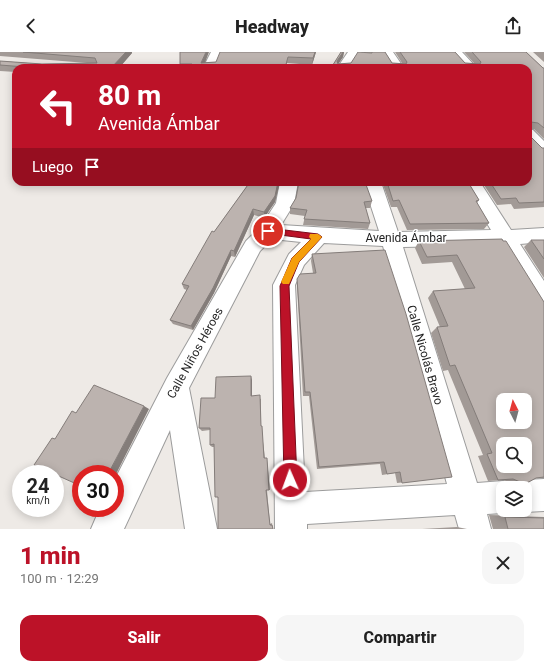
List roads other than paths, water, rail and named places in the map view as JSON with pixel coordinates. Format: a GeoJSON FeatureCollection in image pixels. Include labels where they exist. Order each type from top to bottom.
{"type":"FeatureCollection","features":[{"type":"Feature","properties":{"kind":"street"},"geometry":{"type":"LineString","coordinates":[[211,64],[217,52]]}},
{"type":"Feature","properties":{"kind":"street"},"geometry":{"type":"LineString","coordinates":[[387,52],[395,64]]}},
{"type":"Feature","properties":{"kind":"street"},"geometry":{"type":"LineString","coordinates":[[456,52],[466,64]]}},
{"type":"Feature","properties":{"kind":"street"},"geometry":{"type":"LineString","coordinates":[[337,64],[352,53]]}},
{"type":"Feature","properties":{"kind":"street"},"geometry":{"type":"LineString","coordinates":[[345,64],[352,53]]}},
{"type":"Feature","properties":{"kind":"street"},"geometry":{"type":"LineString","coordinates":[[532,136],[544,150]]}},
{"type":"Feature","properties":{"kind":"street","name":"Calle Niños Héroes"},"geometry":{"type":"LineString","coordinates":[[107,529],[176,387],[253,246],[268,231],[285,204],[288,186]]}},
{"type":"Feature","properties":{"kind":"street","name":"Calle Nicolás Bravo"},"geometry":{"type":"LineString","coordinates":[[373,186],[391,239],[475,529]]}},
{"type":"Feature","properties":{"kind":"street"},"geometry":{"type":"LineString","coordinates":[[474,186],[544,300]]}},
{"type":"Feature","properties":{"kind":"street","name":"Avenida Ámbar"},"geometry":{"type":"LineString","coordinates":[[268,231],[318,237],[391,239],[507,238],[544,236]]}},
{"type":"Feature","properties":{"kind":"street"},"geometry":{"type":"LineString","coordinates":[[318,237],[296,260],[284,286],[291,519],[467,498],[496,497]]}},
{"type":"Feature","properties":{"kind":"street"},"geometry":{"type":"LineString","coordinates":[[176,387],[201,529]]}},
{"type":"Feature","properties":{"kind":"street"},"geometry":{"type":"LineString","coordinates":[[532,496],[544,495]]}}]}
